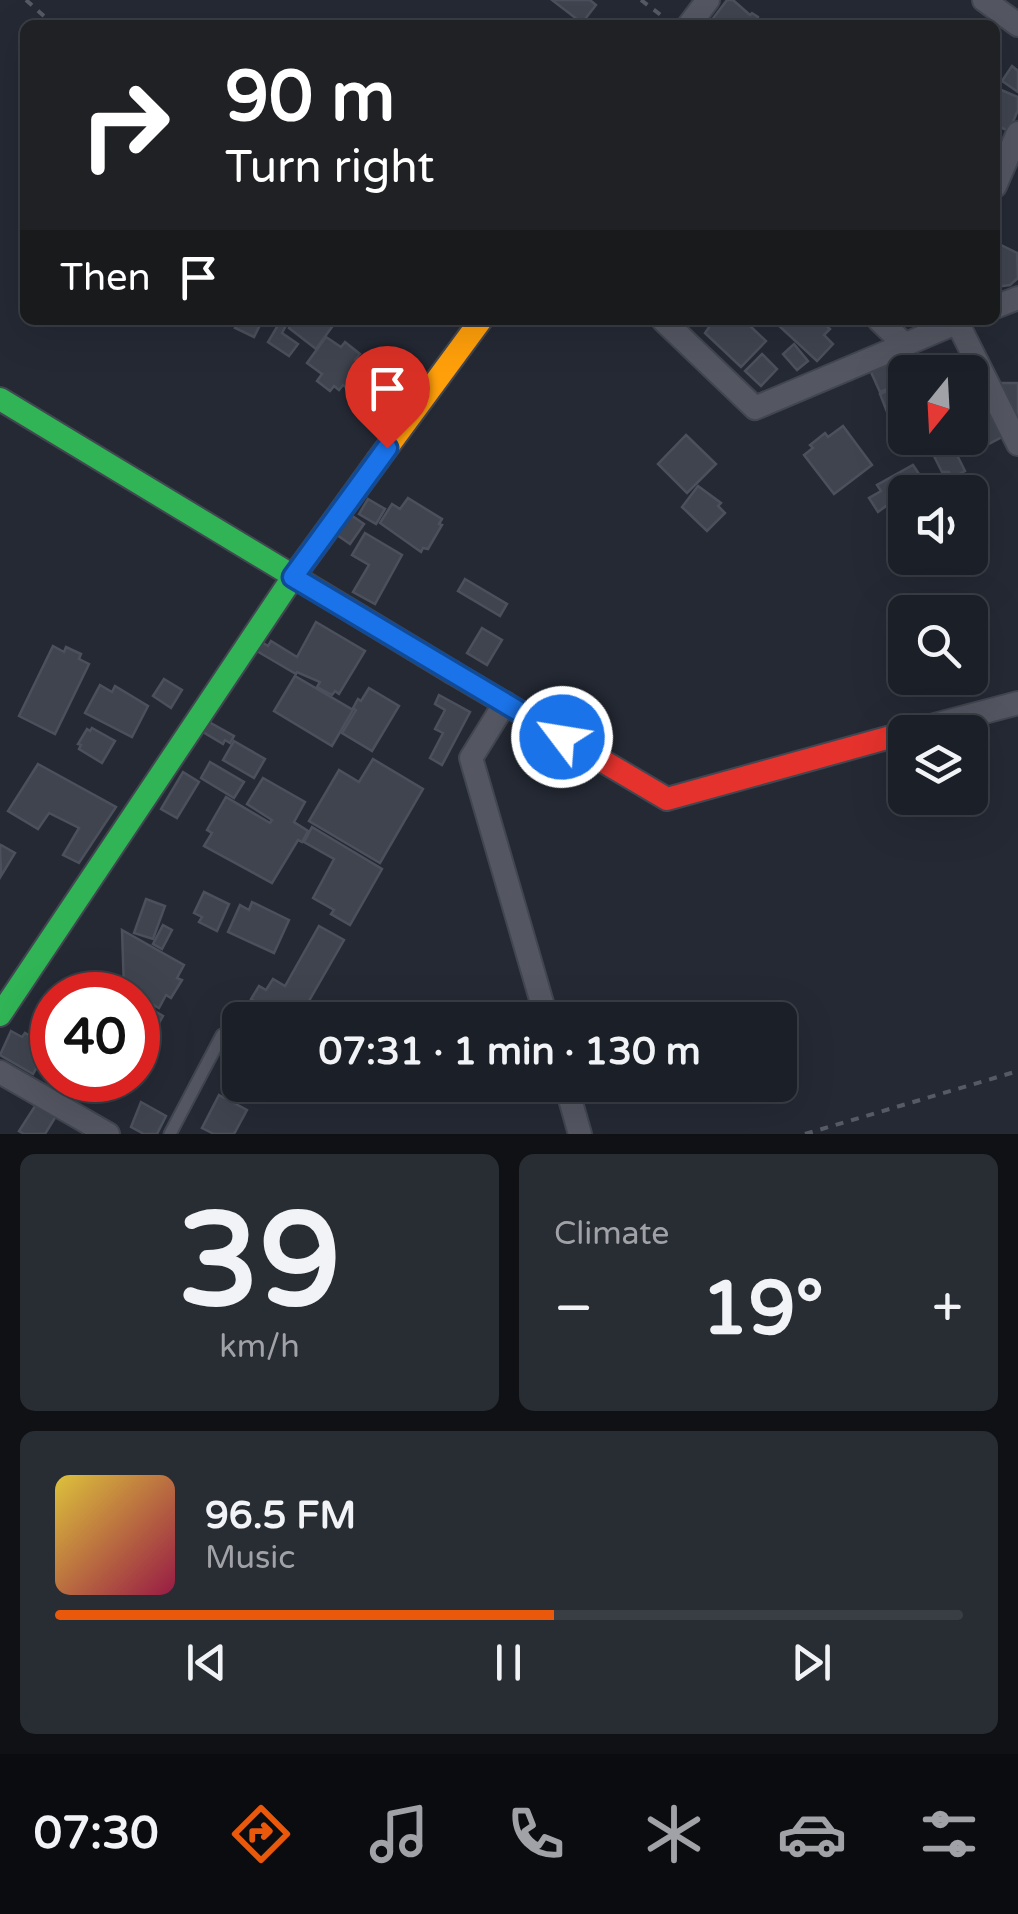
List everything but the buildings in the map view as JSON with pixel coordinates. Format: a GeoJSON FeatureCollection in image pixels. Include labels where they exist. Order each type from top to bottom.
{"type":"FeatureCollection","features":[{"type":"Feature","properties":{"kind":"street"},"geometry":{"type":"LineString","coordinates":[[693,20],[708,0]]}},
{"type":"Feature","properties":{"kind":"street"},"geometry":{"type":"LineString","coordinates":[[984,0],[1018,25]]}},
{"type":"Feature","properties":{"kind":"street"},"geometry":{"type":"LineString","coordinates":[[1000,174],[1018,133]]}},
{"type":"Feature","properties":{"kind":"street"},"geometry":{"type":"LineString","coordinates":[[0,1016],[293,577],[477,325]]}},
{"type":"Feature","properties":{"kind":"street"},"geometry":{"type":"LineString","coordinates":[[668,325],[755,408],[949,325]]}},
{"type":"Feature","properties":{"kind":"street"},"geometry":{"type":"LineString","coordinates":[[884,325],[904,344]]}},
{"type":"Feature","properties":{"kind":"street"},"geometry":{"type":"LineString","coordinates":[[961,325],[1018,444]]}},
{"type":"Feature","properties":{"kind":"street"},"geometry":{"type":"LineString","coordinates":[[0,399],[668,798],[888,738]]}},
{"type":"Feature","properties":{"kind":"street"},"geometry":{"type":"LineString","coordinates":[[974,715],[1018,703]]}},
{"type":"Feature","properties":{"kind":"street"},"geometry":{"type":"LineString","coordinates":[[506,704],[471,758],[542,1002]]}},
{"type":"Feature","properties":{"kind":"street"},"geometry":{"type":"LineString","coordinates":[[0,1072],[108,1134]]}},
{"type":"Feature","properties":{"kind":"street"},"geometry":{"type":"LineString","coordinates":[[571,1102],[580,1134]]}},
{"type":"Feature","properties":{"kind":"lane"},"geometry":{"type":"LineString","coordinates":[[170,1134],[222,1035]]}},
{"type":"Feature","properties":{"kind":"path"},"geometry":{"type":"LineString","coordinates":[[26,0],[48,20]]}},
{"type":"Feature","properties":{"kind":"path"},"geometry":{"type":"LineString","coordinates":[[642,0],[668,20]]}},
{"type":"Feature","properties":{"kind":"path"},"geometry":{"type":"LineString","coordinates":[[805,1134],[1018,1071]]}},
{"type":"Feature","properties":{"kind":"traffic: fast"},"geometry":{"type":"LineString","coordinates":[[0,399],[452,672]]}},
{"type":"Feature","properties":{"kind":"traffic: fast"},"geometry":{"type":"LineString","coordinates":[[0,1015],[293,577],[378,460]]}},
{"type":"Feature","properties":{"kind":"traffic: slow"},"geometry":{"type":"LineString","coordinates":[[378,460],[477,325]]}},
{"type":"Feature","properties":{"kind":"traffic: jam"},"geometry":{"type":"LineString","coordinates":[[452,672],[667,799],[888,738]]}},
{"type":"Feature","properties":{"kind":"route"},"geometry":{"type":"LineString","coordinates":[[387,448],[293,577],[562,737]]}}]}
